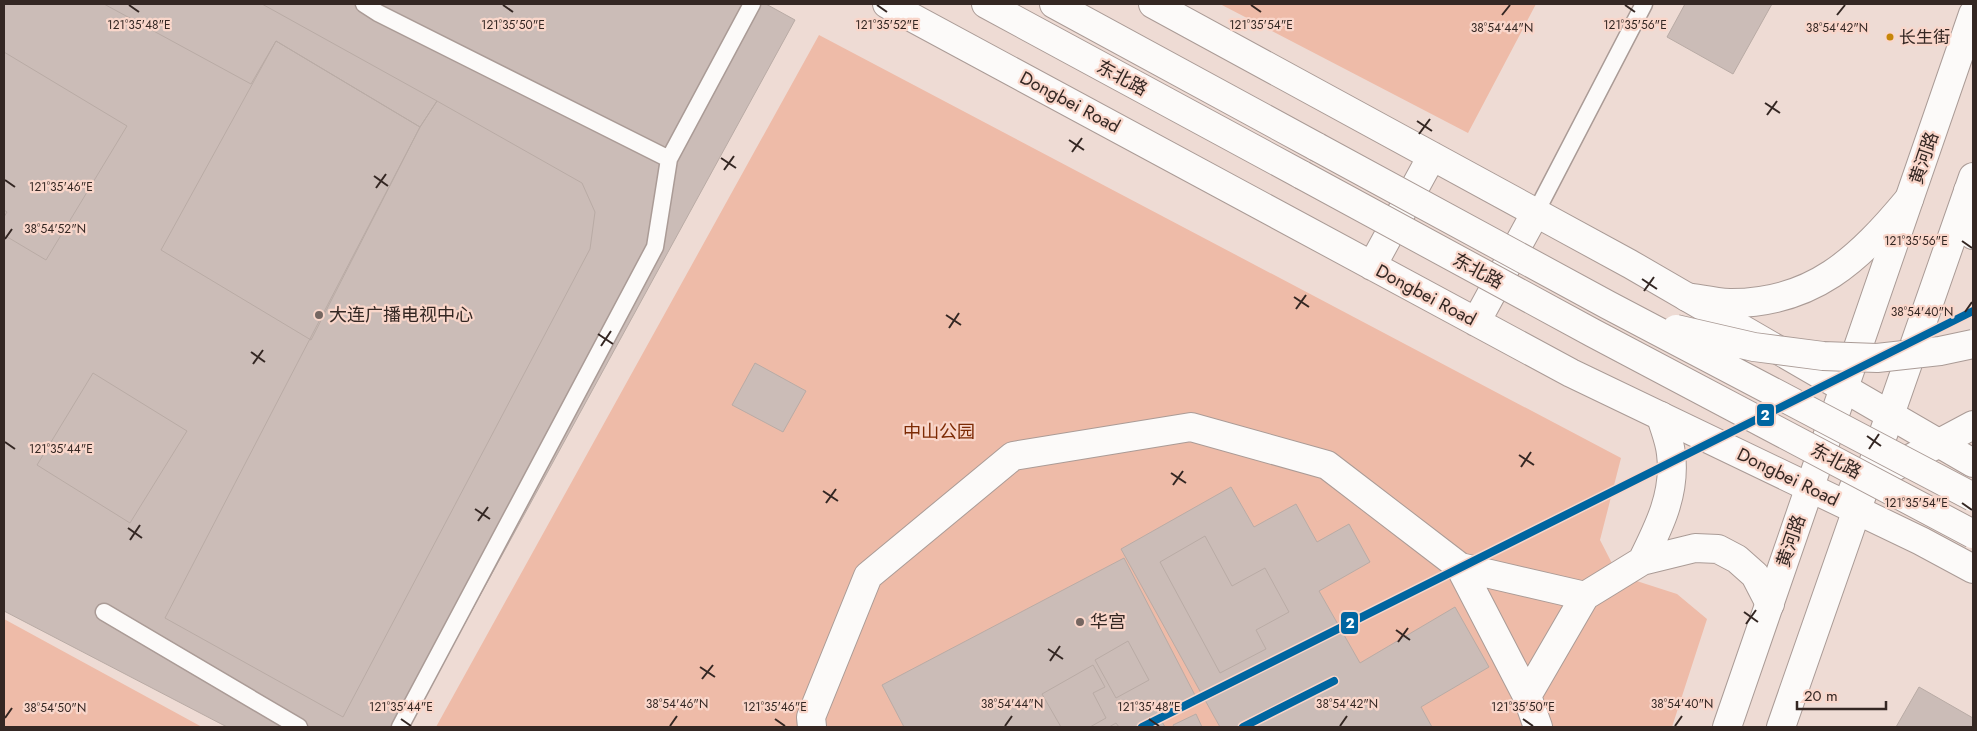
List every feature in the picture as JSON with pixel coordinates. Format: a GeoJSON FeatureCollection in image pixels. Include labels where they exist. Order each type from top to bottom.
{"type":"FeatureCollection","features":[{"type":"Feature","properties":{"kind":"main road","name":"Dongbei Road"},"geometry":{"type":"LineString","coordinates":[[887,4],[1571,373],[1846,505],[1970,561]]}},
{"type":"Feature","properties":{"kind":"main road","name":"东北路"},"geometry":{"type":"LineString","coordinates":[[986,4],[1592,333],[1973,534]]}},
{"type":"Feature","properties":{"kind":"main road","name":"东北路"},"geometry":{"type":"LineString","coordinates":[[1054,4],[1608,305],[1973,497]]}},
{"type":"Feature","properties":{"kind":"main road"},"geometry":{"type":"LineString","coordinates":[[1153,4],[1536,212],[1973,463]]}},
{"type":"Feature","properties":{"kind":"main road","name":"黄河路"},"geometry":{"type":"LineString","coordinates":[[1727,727],[1973,14]]}},
{"type":"Feature","properties":{"kind":"main road"},"geometry":{"type":"LineString","coordinates":[[1372,266],[1432,156]]}},
{"type":"Feature","properties":{"kind":"main road"},"geometry":{"type":"LineString","coordinates":[[1971,184],[1969,223],[1973,235]]}},
{"type":"Feature","properties":{"kind":"main road"},"geometry":{"type":"LineString","coordinates":[[1866,482],[1971,184]]}},
{"type":"Feature","properties":{"kind":"main road"},"geometry":{"type":"LineString","coordinates":[[1687,298],[1728,303],[1767,300],[1803,290],[1839,270],[1875,239],[1910,198]]}},
{"type":"Feature","properties":{"kind":"main road"},"geometry":{"type":"LineString","coordinates":[[1476,322],[1536,212]]}},
{"type":"Feature","properties":{"kind":"main road"},"geometry":{"type":"LineString","coordinates":[[1608,305],[1684,331],[1754,347],[1823,356],[1877,358],[1940,351],[1973,344]]}},
{"type":"Feature","properties":{"kind":"main road"},"geometry":{"type":"LineString","coordinates":[[1642,561],[1660,524],[1671,490],[1672,454],[1661,416]]}},
{"type":"Feature","properties":{"kind":"main road"},"geometry":{"type":"LineString","coordinates":[[1781,727],[1846,505],[1866,482],[1973,425]]}},
{"type":"Feature","properties":{"kind":"main road"},"geometry":{"type":"LineString","coordinates":[[812,727],[811,717],[868,576],[1013,456],[1192,427],[1327,465],[1460,567],[1585,596]]}},
{"type":"Feature","properties":{"kind":"main road"},"geometry":{"type":"LineString","coordinates":[[1528,696],[1585,596],[1642,561],[1695,548],[1718,549],[1737,559],[1755,575],[1770,604]]}},
{"type":"Feature","properties":{"kind":"main road"},"geometry":{"type":"LineString","coordinates":[[1460,567],[1528,696],[1538,727]]}},
{"type":"Feature","properties":{"kind":"lane"},"geometry":{"type":"LineString","coordinates":[[364,4],[378,13],[669,160]]}},
{"type":"Feature","properties":{"kind":"lane"},"geometry":{"type":"LineString","coordinates":[[400,727],[655,247],[669,160],[752,4]]}},
{"type":"Feature","properties":{"kind":"lane"},"geometry":{"type":"LineString","coordinates":[[1536,212],[1644,4]]}},
{"type":"Feature","properties":{"kind":"lane"},"geometry":{"type":"LineString","coordinates":[[104,612],[299,727]]}},
{"type":"Feature","properties":{"kind":"green space"},"geometry":{"type":"Polygon","coordinates":[[[1220,4],[1536,4],[1468,133],[1220,4]]]}},
{"type":"Feature","properties":{"kind":"green space","name":"中山公园"},"geometry":{"type":"Polygon","coordinates":[[[819,35],[1621,458],[1600,540],[1618,575],[1677,594],[1707,619],[1672,727],[436,727],[819,35]]]}},
{"type":"Feature","properties":{"kind":"green space"},"geometry":{"type":"Polygon","coordinates":[[[4,619],[202,727],[4,727],[4,619]]]}},
{"type":"Feature","properties":{"kind":"building","name":"大连广播电视中心"},"geometry":{"type":"Polygon","coordinates":[[[4,4],[766,4],[795,20],[408,727],[227,727],[4,611],[4,4]]]}},
{"type":"Feature","properties":{"kind":"building"},"geometry":{"type":"Polygon","coordinates":[[[104,4],[262,4],[437,101],[420,127],[276,41],[251,84],[104,4]]]}},
{"type":"Feature","properties":{"kind":"building"},"geometry":{"type":"Polygon","coordinates":[[[1685,4],[1772,4],[1733,74],[1667,37],[1685,4]]]}},
{"type":"Feature","properties":{"kind":"building"},"geometry":{"type":"Polygon","coordinates":[[[276,41],[420,127],[311,340],[161,250],[276,41]]]}},
{"type":"Feature","properties":{"kind":"building"},"geometry":{"type":"Polygon","coordinates":[[[4,52],[127,126],[46,260],[4,235],[4,217],[7,212],[4,210],[4,52]]]}},
{"type":"Feature","properties":{"kind":"building"},"geometry":{"type":"Polygon","coordinates":[[[437,101],[582,183],[595,212],[590,249],[343,717],[165,618],[420,127],[437,101]]]}},
{"type":"Feature","properties":{"kind":"building"},"geometry":{"type":"Polygon","coordinates":[[[755,363],[806,391],[783,432],[732,405],[755,363]]]}},
{"type":"Feature","properties":{"kind":"building"},"geometry":{"type":"Polygon","coordinates":[[[93,373],[187,431],[130,523],[37,465],[93,373]]]}},
{"type":"Feature","properties":{"kind":"building"},"geometry":{"type":"Polygon","coordinates":[[[1231,487],[1254,527],[1296,504],[1317,542],[1349,524],[1370,562],[1319,591],[1360,663],[1455,607],[1489,667],[1421,707],[1432,727],[1220,727],[1121,549],[1231,487]]]}},
{"type":"Feature","properties":{"kind":"building"},"geometry":{"type":"Polygon","coordinates":[[[1205,536],[1232,586],[1265,568],[1289,612],[1256,630],[1266,649],[1220,673],[1160,562],[1205,536]]]}},
{"type":"Feature","properties":{"kind":"building","name":"华宫"},"geometry":{"type":"Polygon","coordinates":[[[1124,558],[1198,701],[1161,720],[1165,727],[904,727],[882,685],[1124,558]]]}},
{"type":"Feature","properties":{"kind":"building"},"geometry":{"type":"Polygon","coordinates":[[[1128,641],[1149,680],[1116,698],[1095,660],[1128,641]]]}},
{"type":"Feature","properties":{"kind":"building"},"geometry":{"type":"Polygon","coordinates":[[[1093,665],[1105,687],[1093,693],[1106,718],[1090,727],[1061,727],[1042,694],[1093,665]]]}},
{"type":"Feature","properties":{"kind":"building"},"geometry":{"type":"Polygon","coordinates":[[[1919,687],[1973,718],[1973,727],[1896,727],[1919,687]]]}},
{"type":"Feature","properties":{"kind":"building"},"geometry":{"type":"Polygon","coordinates":[[[1196,714],[1202,727],[1174,727],[1173,725],[1196,714]]]}},
{"type":"Feature","properties":{"kind":"building"},"geometry":{"type":"Polygon","coordinates":[[[1116,723],[1119,727],[1109,727],[1116,723]]]}},
{"type":"Feature","properties":{"kind":"transit line","name":"2"},"geometry":{"type":"LineString","coordinates":[[1142,727],[1973,311]]}},
{"type":"Feature","properties":{"kind":"transit line","name":"2"},"geometry":{"type":"LineString","coordinates":[[1243,727],[1334,681]]}},
{"type":"Feature","properties":{"kind":"place","name":"长生街"},"geometry":{"type":"Point","coordinates":[1890,37]}},
{"type":"Feature","properties":{"kind":"place","name":"大连广播电视中心"},"geometry":{"type":"Point","coordinates":[319,315]}},
{"type":"Feature","properties":{"kind":"place","name":"华宫"},"geometry":{"type":"Point","coordinates":[1080,622]}}]}
